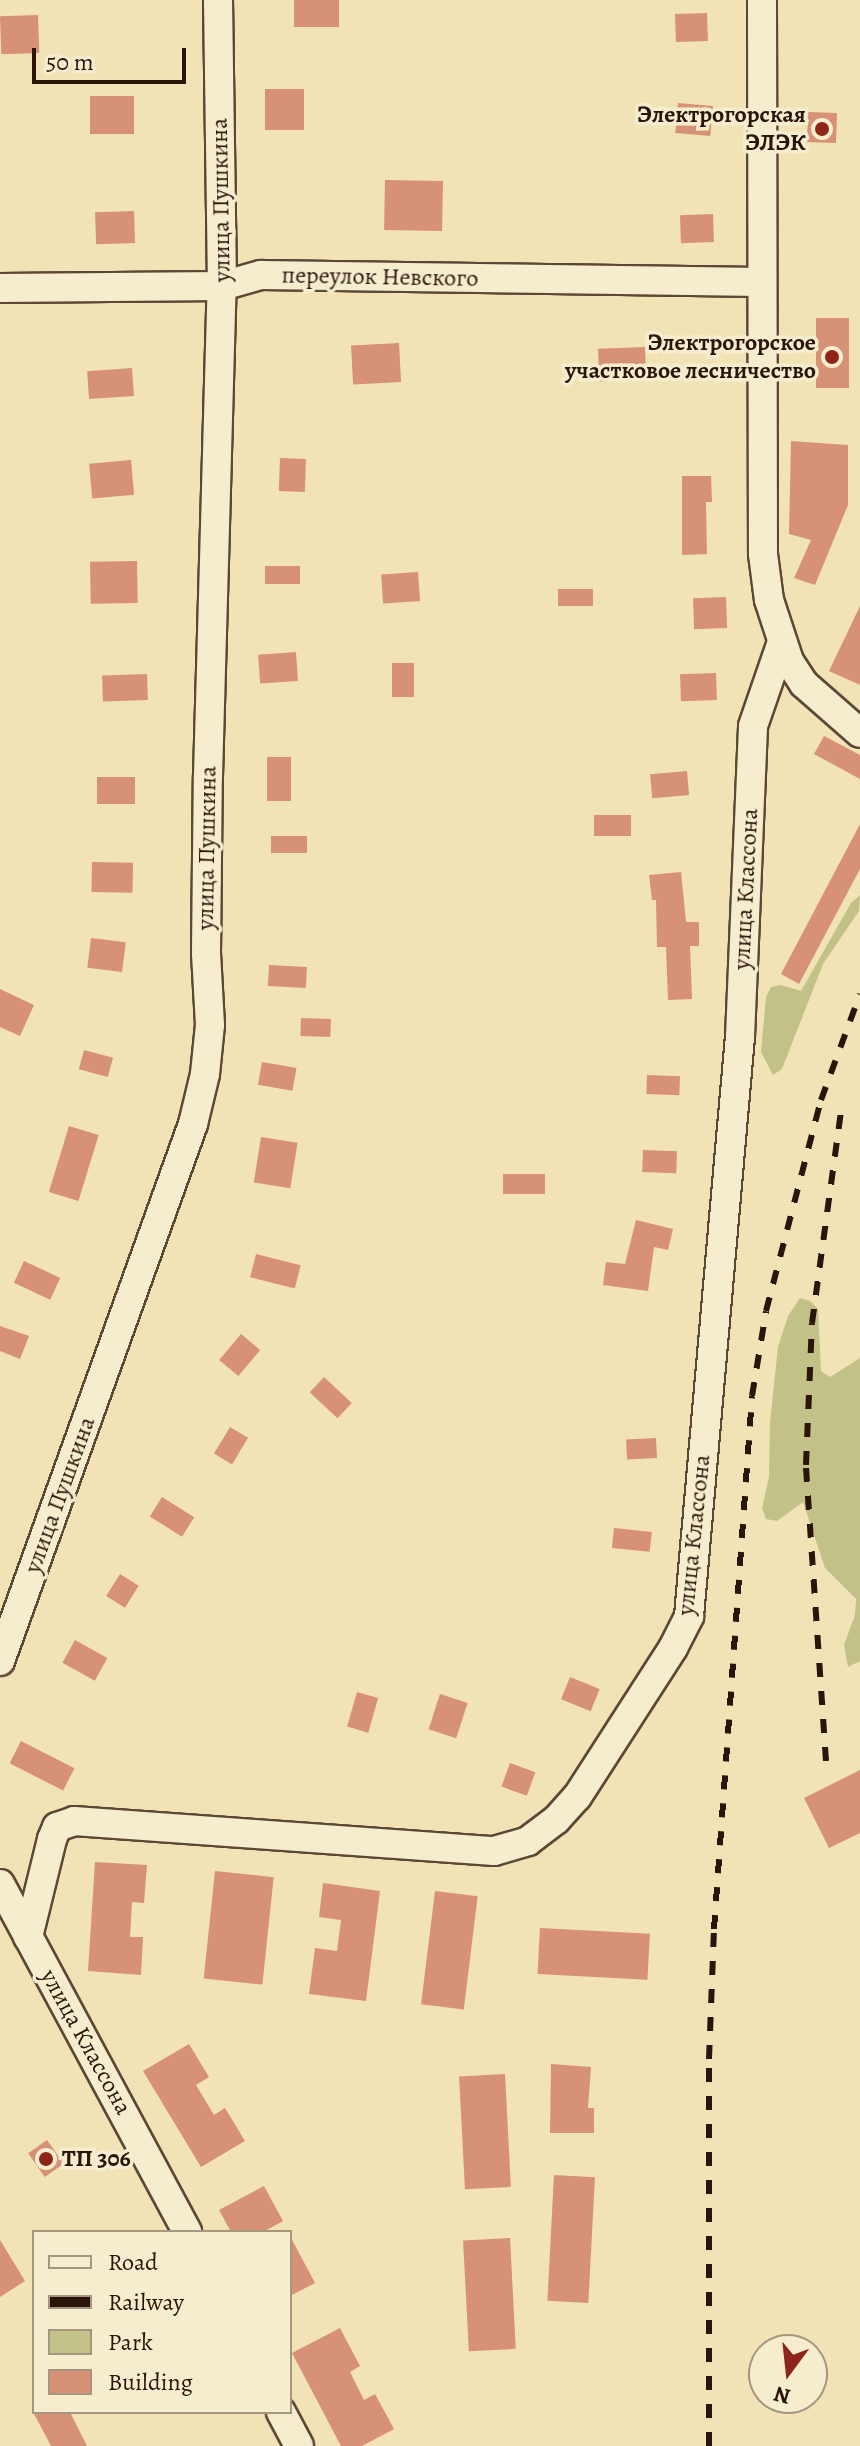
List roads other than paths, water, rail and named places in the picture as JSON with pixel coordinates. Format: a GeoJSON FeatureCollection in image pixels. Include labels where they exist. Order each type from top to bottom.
{"type":"FeatureCollection","features":[{"type":"Feature","properties":{"kind":"street","name":"улица Пушкина"},"geometry":{"type":"LineString","coordinates":[[0,1661],[193,1124],[205,1074],[210,1025],[206,953],[208,776],[222,286],[218,0]]}},
{"type":"Feature","properties":{"kind":"street"},"geometry":{"type":"LineString","coordinates":[[762,0],[763,554],[769,600],[782,642],[804,684],[860,733]]}},
{"type":"Feature","properties":{"kind":"street","name":"переулок Невского"},"geometry":{"type":"LineString","coordinates":[[0,288],[222,286],[261,275],[761,282]]}},
{"type":"Feature","properties":{"kind":"street","name":"улица Классона"},"geometry":{"type":"LineString","coordinates":[[28,1937],[52,1839],[57,1827],[74,1821],[494,1851],[528,1841],[556,1820],[577,1797],[673,1648],[689,1616],[740,1037],[753,726],[782,642]]}},
{"type":"Feature","properties":{"kind":"street","name":"улица Классона"},"geometry":{"type":"LineString","coordinates":[[0,1884],[186,2230]]}},
{"type":"Feature","properties":{"kind":"street"},"geometry":{"type":"LineString","coordinates":[[282,2414],[299,2446]]}},
{"type":"Feature","properties":{"kind":"railway"},"geometry":{"type":"LineString","coordinates":[[709,2446],[709,2059],[714,1929],[752,1396],[766,1311],[821,1100],[860,994]]}},
{"type":"Feature","properties":{"kind":"railway"},"geometry":{"type":"LineString","coordinates":[[826,1761],[806,1465],[812,1323],[842,1105]]}},
{"type":"Feature","properties":{"kind":"place","name":"Электрогорская ЭЛЭК"},"geometry":{"type":"Point","coordinates":[822,129]}},
{"type":"Feature","properties":{"kind":"place","name":"Электрогорское участковое лесничество"},"geometry":{"type":"Point","coordinates":[832,357]}},
{"type":"Feature","properties":{"kind":"place","name":"ТП 306"},"geometry":{"type":"Point","coordinates":[46,2159]}}]}
